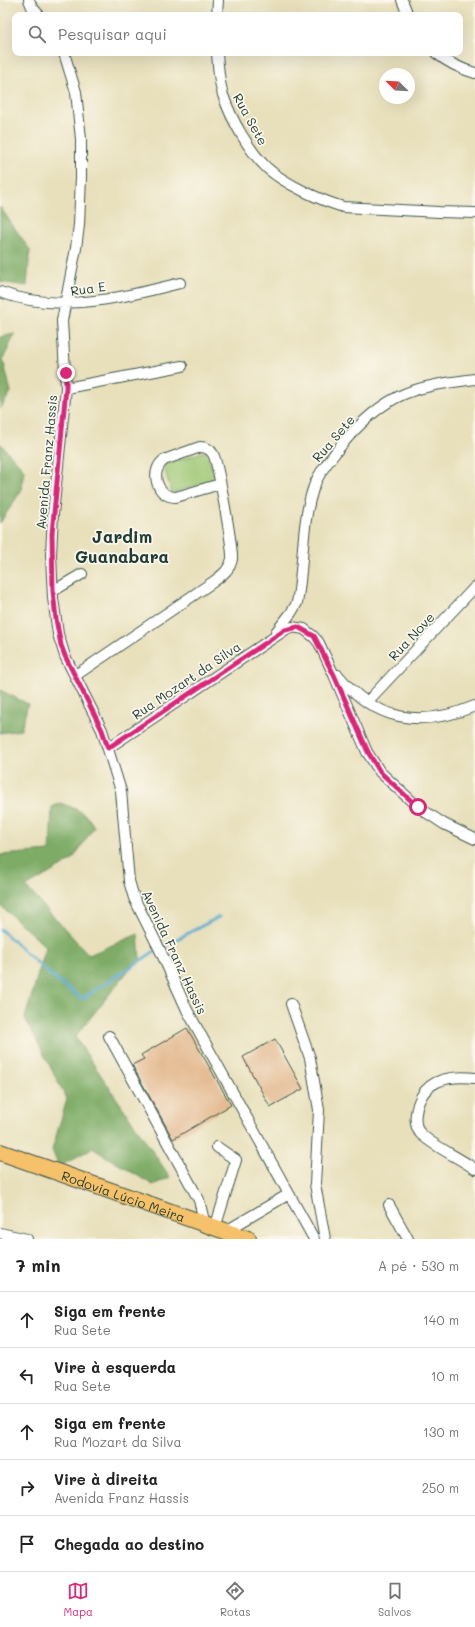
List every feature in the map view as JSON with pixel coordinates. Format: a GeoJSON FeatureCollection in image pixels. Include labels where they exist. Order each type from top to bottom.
{"type":"FeatureCollection","features":[{"type":"Feature","properties":{"kind":"main road","name":"Rodovia Lúcio Meira"},"geometry":{"type":"LineString","coordinates":[[0,1152],[248,1239]]}},
{"type":"Feature","properties":{"kind":"street"},"geometry":{"type":"LineString","coordinates":[[29,0],[36,12]]}},
{"type":"Feature","properties":{"kind":"street"},"geometry":{"type":"LineString","coordinates":[[217,12],[218,0]]}},
{"type":"Feature","properties":{"kind":"street"},"geometry":{"type":"LineString","coordinates":[[402,0],[407,12]]}},
{"type":"Feature","properties":{"kind":"street","name":"Avenida Franz Hassis"},"geometry":{"type":"LineString","coordinates":[[65,56],[76,92],[80,139],[81,204],[78,240],[64,304],[61,331],[66,388],[52,527],[53,591],[61,645],[102,730],[121,791],[129,881],[134,898],[150,928],[187,1010],[314,1239]]}},
{"type":"Feature","properties":{"kind":"street","name":"Rua Sete"},"geometry":{"type":"LineString","coordinates":[[217,56],[223,95],[232,116],[256,156],[280,178],[320,199],[343,207],[475,213]]}},
{"type":"Feature","properties":{"kind":"street"},"geometry":{"type":"LineString","coordinates":[[440,56],[456,66],[475,73]]}},
{"type":"Feature","properties":{"kind":"street","name":"Rua E"},"geometry":{"type":"LineString","coordinates":[[5,294],[64,304],[93,301],[155,290],[180,283]]}},
{"type":"Feature","properties":{"kind":"street"},"geometry":{"type":"LineString","coordinates":[[66,388],[182,366]]}},
{"type":"Feature","properties":{"kind":"street","name":"Rua Sete"},"geometry":{"type":"LineString","coordinates":[[260,647],[283,625],[297,603],[310,501],[318,477],[333,456],[353,432],[372,415],[403,395],[425,388],[475,379]]}},
{"type":"Feature","properties":{"kind":"street"},"geometry":{"type":"LineString","coordinates":[[76,675],[213,582],[228,569],[232,551],[220,484],[212,451],[205,447],[200,447],[164,460],[160,463],[156,471],[159,488],[164,493],[172,497],[220,484]]}},
{"type":"Feature","properties":{"kind":"street"},"geometry":{"type":"LineString","coordinates":[[53,591],[82,574]]}},
{"type":"Feature","properties":{"kind":"street","name":"Rua Nove"},"geometry":{"type":"LineString","coordinates":[[367,702],[475,587]]}},
{"type":"Feature","properties":{"kind":"street","name":"Rua Mozart da Silva"},"geometry":{"type":"LineString","coordinates":[[108,748],[278,634],[292,627],[304,629],[314,636],[329,664]]}},
{"type":"Feature","properties":{"kind":"street"},"geometry":{"type":"LineString","coordinates":[[329,664],[351,690],[367,702],[393,715],[408,719],[419,719],[449,715],[475,706]]}},
{"type":"Feature","properties":{"kind":"street"},"geometry":{"type":"LineString","coordinates":[[329,664],[368,752],[380,772],[418,807],[444,824],[475,839]]}},
{"type":"Feature","properties":{"kind":"street"},"geometry":{"type":"LineString","coordinates":[[291,1004],[310,1058],[319,1110],[315,1184],[325,1239]]}},
{"type":"Feature","properties":{"kind":"street"},"geometry":{"type":"LineString","coordinates":[[109,1036],[199,1200],[216,1228]]}},
{"type":"Feature","properties":{"kind":"street"},"geometry":{"type":"LineString","coordinates":[[475,1078],[451,1077],[434,1083],[422,1095],[416,1117],[417,1126],[423,1136],[475,1168]]}},
{"type":"Feature","properties":{"kind":"street"},"geometry":{"type":"LineString","coordinates":[[216,1228],[236,1160],[217,1146]]}},
{"type":"Feature","properties":{"kind":"street"},"geometry":{"type":"LineString","coordinates":[[216,1228],[289,1194]]}},
{"type":"Feature","properties":{"kind":"street"},"geometry":{"type":"LineString","coordinates":[[389,1205],[408,1239]]}},
{"type":"Feature","properties":{"kind":"street"},"geometry":{"type":"LineString","coordinates":[[0,1233],[27,1239]]}},
{"type":"Feature","properties":{"kind":"green space"},"geometry":{"type":"Polygon","coordinates":[[[0,207],[30,250],[27,286],[0,282],[0,207]]]}},
{"type":"Feature","properties":{"kind":"green space"},"geometry":{"type":"Polygon","coordinates":[[[15,334],[3,359],[11,392],[0,409],[0,337],[15,334]]]}},
{"type":"Feature","properties":{"kind":"green space"},"geometry":{"type":"Polygon","coordinates":[[[0,443],[24,470],[21,491],[0,523],[0,443]]]}},
{"type":"Feature","properties":{"kind":"green space"},"geometry":{"type":"Polygon","coordinates":[[[206,451],[216,479],[172,493],[163,465],[206,451]]]}},
{"type":"Feature","properties":{"kind":"green space"},"geometry":{"type":"Polygon","coordinates":[[[0,690],[28,704],[21,730],[0,733],[0,690]]]}},
{"type":"Feature","properties":{"kind":"green space"},"geometry":{"type":"Polygon","coordinates":[[[60,803],[76,809],[84,814],[88,817],[94,827],[72,860],[26,887],[89,955],[138,934],[140,959],[132,966],[75,1037],[170,1177],[153,1185],[92,1148],[59,1167],[52,1150],[67,1099],[25,1018],[46,947],[0,905],[0,855],[50,851],[52,807],[60,803]]]}},
{"type":"Feature","properties":{"kind":"building"},"geometry":{"type":"Polygon","coordinates":[[[187,1028],[231,1105],[173,1139],[132,1065],[144,1059],[141,1055],[187,1028]]]}},
{"type":"Feature","properties":{"kind":"building"},"geometry":{"type":"Polygon","coordinates":[[[275,1039],[303,1089],[270,1107],[243,1057],[275,1039]]]}},
{"type":"Feature","properties":{"kind":"waterway"},"geometry":{"type":"LineString","coordinates":[[0,929],[55,979],[82,999],[158,949],[219,917]]}},
{"type":"Feature","properties":{"kind":"district","name":"Jardim Guanabara"},"geometry":{"type":"Point","coordinates":[122,546]}},
{"type":"Feature","properties":{"kind":"route"},"geometry":{"type":"LineString","coordinates":[[66,373],[66,388],[53,514],[51,555],[53,598],[61,645],[65,656],[76,675],[102,730],[108,748],[285,630],[292,627],[298,627],[314,636],[319,644],[368,752],[380,772],[418,807]]}}]}
